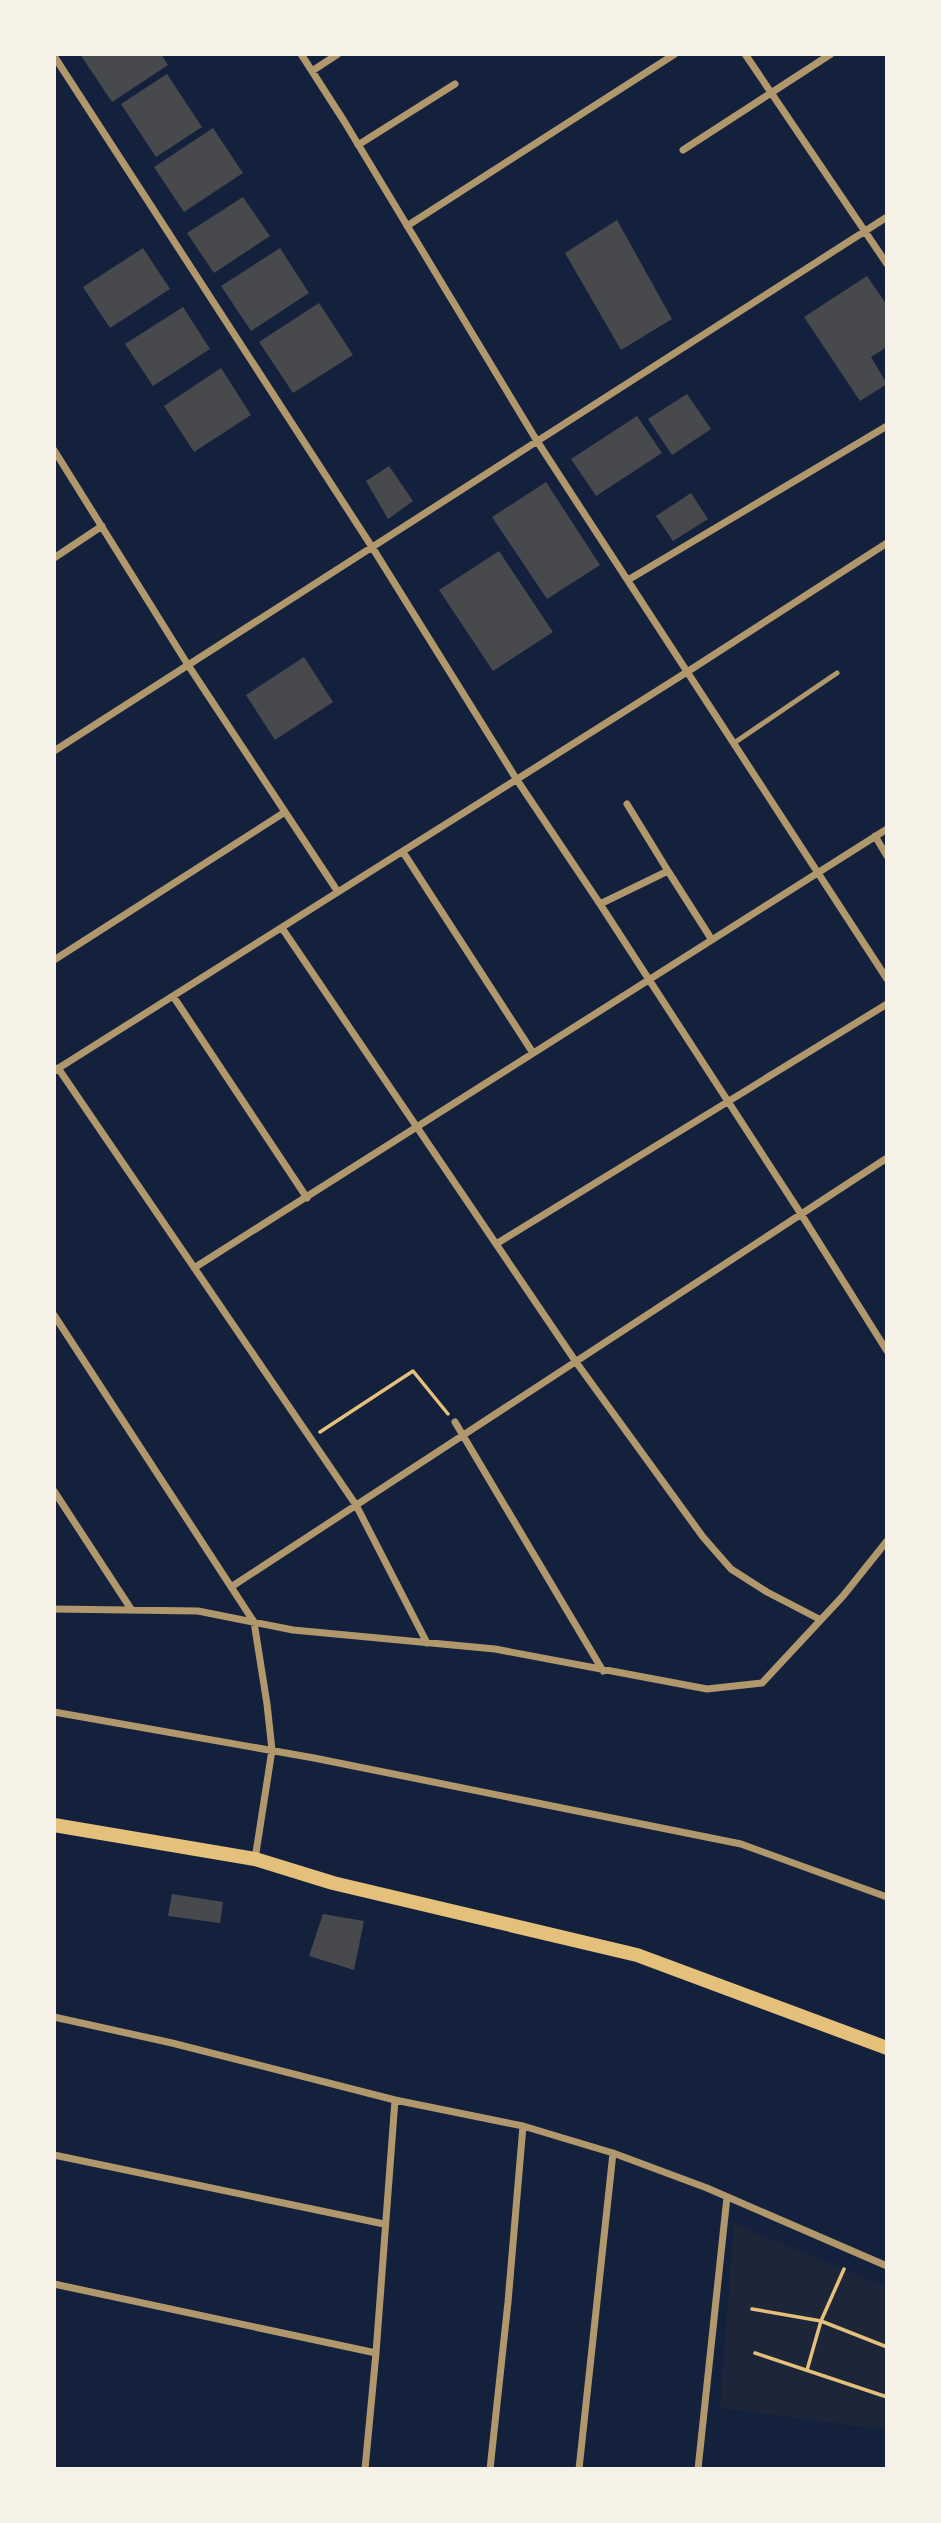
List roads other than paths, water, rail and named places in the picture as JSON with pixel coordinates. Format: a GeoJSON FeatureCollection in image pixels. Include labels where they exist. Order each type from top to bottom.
{"type":"FeatureCollection","features":[{"type":"Feature","properties":{"kind":"main road"},"geometry":{"type":"LineString","coordinates":[[54,1825],[255,1859],[333,1883],[637,1955],[885,2043]]}},
{"type":"Feature","properties":{"kind":"street"},"geometry":{"type":"LineString","coordinates":[[301,54],[537,441],[887,979]]}},
{"type":"Feature","properties":{"kind":"street"},"geometry":{"type":"LineString","coordinates":[[312,71],[338,54]]}},
{"type":"Feature","properties":{"kind":"street"},"geometry":{"type":"LineString","coordinates":[[407,226],[676,54]]}},
{"type":"Feature","properties":{"kind":"street"},"geometry":{"type":"LineString","coordinates":[[745,54],[887,264]]}},
{"type":"Feature","properties":{"kind":"street"},"geometry":{"type":"LineString","coordinates":[[683,150],[831,54]]}},
{"type":"Feature","properties":{"kind":"street"},"geometry":{"type":"LineString","coordinates":[[54,56],[372,547],[517,780],[651,978],[887,1351]]}},
{"type":"Feature","properties":{"kind":"street"},"geometry":{"type":"LineString","coordinates":[[358,145],[455,84]]}},
{"type":"Feature","properties":{"kind":"street"},"geometry":{"type":"LineString","coordinates":[[54,751],[887,217]]}},
{"type":"Feature","properties":{"kind":"street"},"geometry":{"type":"LineString","coordinates":[[628,580],[887,426]]}},
{"type":"Feature","properties":{"kind":"street"},"geometry":{"type":"LineString","coordinates":[[54,450],[188,665],[338,892]]}},
{"type":"Feature","properties":{"kind":"street"},"geometry":{"type":"LineString","coordinates":[[54,558],[102,526]]}},
{"type":"Feature","properties":{"kind":"street"},"geometry":{"type":"LineString","coordinates":[[427,1643],[356,1505],[56,1069],[517,780],[887,543]]}},
{"type":"Feature","properties":{"kind":"street"},"geometry":{"type":"LineString","coordinates":[[627,804],[712,940]]}},
{"type":"Feature","properties":{"kind":"street"},"geometry":{"type":"LineString","coordinates":[[54,960],[285,812]]}},
{"type":"Feature","properties":{"kind":"street"},"geometry":{"type":"LineString","coordinates":[[194,1268],[887,829]]}},
{"type":"Feature","properties":{"kind":"street"},"geometry":{"type":"LineString","coordinates":[[875,836],[887,856]]}},
{"type":"Feature","properties":{"kind":"street"},"geometry":{"type":"LineString","coordinates":[[403,852],[533,1053]]}},
{"type":"Feature","properties":{"kind":"street"},"geometry":{"type":"LineString","coordinates":[[600,904],[668,871]]}},
{"type":"Feature","properties":{"kind":"street"},"geometry":{"type":"LineString","coordinates":[[282,928],[576,1362],[703,1538],[731,1569],[767,1592],[821,1620]]}},
{"type":"Feature","properties":{"kind":"street"},"geometry":{"type":"LineString","coordinates":[[173,996],[307,1198]]}},
{"type":"Feature","properties":{"kind":"street"},"geometry":{"type":"LineString","coordinates":[[496,1244],[887,1004]]}},
{"type":"Feature","properties":{"kind":"street"},"geometry":{"type":"LineString","coordinates":[[231,1587],[802,1214],[886,1162]]}},
{"type":"Feature","properties":{"kind":"street"},"geometry":{"type":"LineString","coordinates":[[54,1315],[254,1622],[271,1750],[255,1859]]}},
{"type":"Feature","properties":{"kind":"street"},"geometry":{"type":"LineString","coordinates":[[455,1422],[603,1671]]}},
{"type":"Feature","properties":{"kind":"street"},"geometry":{"type":"LineString","coordinates":[[310,1438],[319,1433]]}},
{"type":"Feature","properties":{"kind":"street"},"geometry":{"type":"LineString","coordinates":[[54,1491],[131,1609]]}},
{"type":"Feature","properties":{"kind":"street"},"geometry":{"type":"LineString","coordinates":[[54,1609],[198,1611],[293,1630],[495,1649],[707,1689],[762,1683],[821,1620],[887,1541]]}},
{"type":"Feature","properties":{"kind":"street"},"geometry":{"type":"LineString","coordinates":[[54,1712],[271,1750],[741,1844],[887,1897]]}},
{"type":"Feature","properties":{"kind":"street"},"geometry":{"type":"LineString","coordinates":[[54,2017],[172,2043],[394,2100],[523,2126],[613,2153],[727,2197],[887,2266]]}},
{"type":"Feature","properties":{"kind":"street"},"geometry":{"type":"LineString","coordinates":[[365,2469],[394,2100]]}},
{"type":"Feature","properties":{"kind":"street"},"geometry":{"type":"LineString","coordinates":[[490,2469],[523,2126]]}},
{"type":"Feature","properties":{"kind":"street"},"geometry":{"type":"LineString","coordinates":[[579,2469],[613,2153]]}},
{"type":"Feature","properties":{"kind":"street"},"geometry":{"type":"LineString","coordinates":[[54,2155],[384,2224]]}},
{"type":"Feature","properties":{"kind":"street"},"geometry":{"type":"LineString","coordinates":[[698,2469],[727,2197]]}},
{"type":"Feature","properties":{"kind":"street"},"geometry":{"type":"LineString","coordinates":[[54,2284],[376,2353]]}},
{"type":"Feature","properties":{"kind":"lane"},"geometry":{"type":"LineString","coordinates":[[734,743],[837,673]]}}]}
